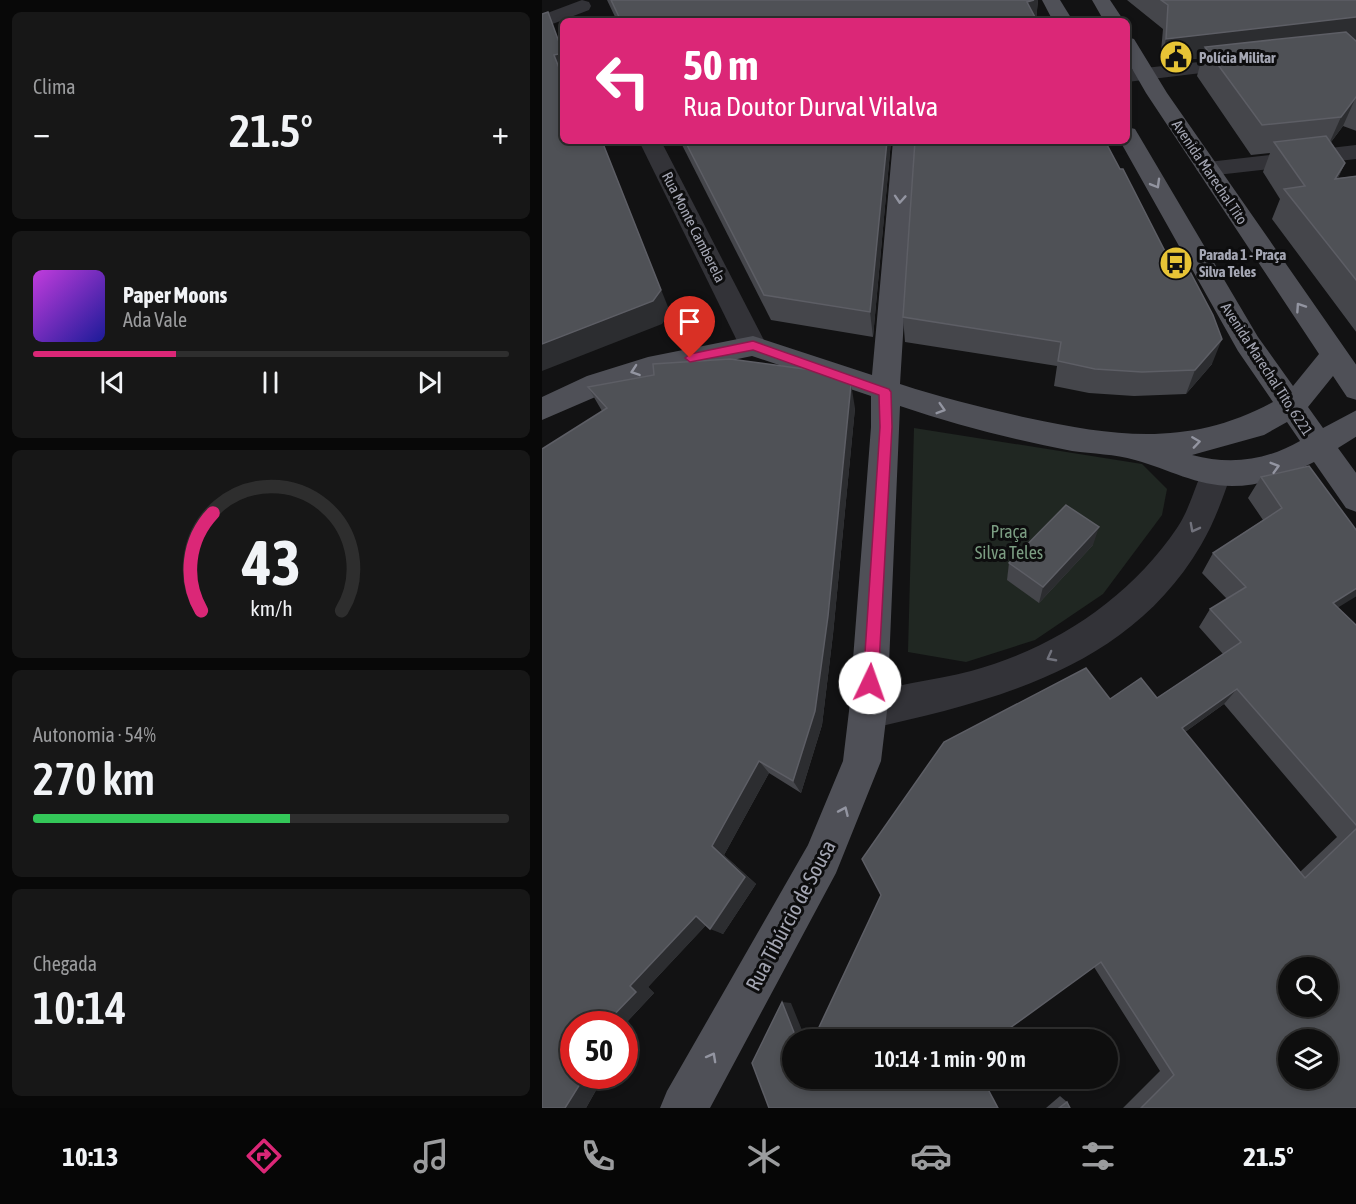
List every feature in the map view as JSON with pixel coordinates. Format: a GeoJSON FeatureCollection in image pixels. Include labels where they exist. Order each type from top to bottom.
{"type":"FeatureCollection","features":[{"type":"Feature","properties":{"kind":"main road"},"geometry":{"type":"LineString","coordinates":[[1051,0],[1061,18]]}},
{"type":"Feature","properties":{"kind":"main road"},"geometry":{"type":"LineString","coordinates":[[1102,0],[1112,18]]}},
{"type":"Feature","properties":{"kind":"main road","name":"Avenida Marechal Tito"},"geometry":{"type":"LineString","coordinates":[[1130,54],[1136,75],[1208,169],[1356,389]]}},
{"type":"Feature","properties":{"kind":"main road","name":"Avenida Marechal Tito, 6221"},"geometry":{"type":"LineString","coordinates":[[1130,139],[1248,344],[1318,447]]}},
{"type":"Feature","properties":{"kind":"main road"},"geometry":{"type":"LineString","coordinates":[[868,711],[886,427],[885,392],[904,144]]}},
{"type":"Feature","properties":{"kind":"main road"},"geometry":{"type":"LineString","coordinates":[[542,409],[597,384],[648,367],[753,345],[885,392],[1006,427],[1072,440],[1138,448],[1202,442],[1253,427],[1289,407],[1316,382],[1332,356]]}},
{"type":"Feature","properties":{"kind":"main road"},"geometry":{"type":"LineString","coordinates":[[1138,448],[1181,466],[1216,474],[1253,473],[1285,464],[1318,447],[1356,421]]}},
{"type":"Feature","properties":{"kind":"main road"},"geometry":{"type":"LineString","coordinates":[[1318,447],[1356,500]]}},
{"type":"Feature","properties":{"kind":"main road","name":"Rua Tibúrcio de Sousa"},"geometry":{"type":"LineString","coordinates":[[688,1106],[822,859],[862,761],[868,711]]}},
{"type":"Feature","properties":{"kind":"street"},"geometry":{"type":"LineString","coordinates":[[542,22],[584,9]]}},
{"type":"Feature","properties":{"kind":"street"},"geometry":{"type":"LineString","coordinates":[[1136,75],[1263,60]]}},
{"type":"Feature","properties":{"kind":"street","name":"Rua Monte Camberela"},"geometry":{"type":"LineString","coordinates":[[652,144],[753,345]]}},
{"type":"Feature","properties":{"kind":"street"},"geometry":{"type":"LineString","coordinates":[[1208,169],[1356,152]]}},
{"type":"Feature","properties":{"kind":"street"},"geometry":{"type":"LineString","coordinates":[[868,711],[966,689],[1029,669],[1083,640],[1127,606],[1167,568],[1190,535],[1204,507],[1216,474]]}},
{"type":"Feature","properties":{"kind":"green space","name":"Praça Silva Teles"},"geometry":{"type":"Polygon","coordinates":[[[914,428],[1142,464],[1167,489],[1162,515],[1103,594],[1035,640],[966,662],[908,652],[914,428]]]}},
{"type":"Feature","properties":{"kind":"building"},"geometry":{"type":"Polygon","coordinates":[[[611,0],[1034,0],[1027,2],[1035,18],[620,18],[611,0]]]}},
{"type":"Feature","properties":{"kind":"building"},"geometry":{"type":"Polygon","coordinates":[[[1161,0],[1357,0],[1357,17],[1166,39],[1168,5],[1161,0]]]}},
{"type":"Feature","properties":{"kind":"building"},"geometry":{"type":"Polygon","coordinates":[[[548,12],[560,45],[560,54],[554,55],[560,70],[560,144],[603,144],[661,290],[653,301],[542,344],[542,14],[548,12]]]}},
{"type":"Feature","properties":{"kind":"building"},"geometry":{"type":"Polygon","coordinates":[[[1346,32],[1357,42],[1357,97],[1341,117],[1262,125],[1205,47],[1346,32]]]}},
{"type":"Feature","properties":{"kind":"building"},"geometry":{"type":"Polygon","coordinates":[[[1326,136],[1345,163],[1335,179],[1357,176],[1357,281],[1284,189],[1305,186],[1274,142],[1326,136]]]}},
{"type":"Feature","properties":{"kind":"building"},"geometry":{"type":"Polygon","coordinates":[[[687,144],[887,144],[870,312],[764,295],[687,144]]]}},
{"type":"Feature","properties":{"kind":"building"},"geometry":{"type":"Polygon","coordinates":[[[915,144],[1107,144],[1120,169],[1123,169],[1172,265],[1185,262],[1213,315],[1222,339],[1195,370],[1142,372],[1095,369],[1058,361],[1061,342],[903,317],[915,144]]]}},
{"type":"Feature","properties":{"kind":"building"},"geometry":{"type":"Polygon","coordinates":[[[730,359],[841,374],[851,384],[828,616],[815,711],[793,781],[759,761],[712,846],[745,877],[710,929],[696,916],[630,986],[636,992],[618,1011],[560,1011],[560,1089],[577,1089],[565,1108],[542,1108],[542,449],[607,408],[588,387],[654,375],[653,364],[730,359]]]}},
{"type":"Feature","properties":{"kind":"building"},"geometry":{"type":"Polygon","coordinates":[[[1309,466],[1357,531],[1357,588],[1333,603],[1357,626],[1357,826],[1237,689],[1182,728],[1305,878],[1357,828],[1357,1108],[1141,1108],[1174,1075],[1101,962],[1011,1029],[818,1029],[881,895],[862,859],[944,742],[1086,668],[1110,699],[1141,678],[1157,698],[1241,642],[1210,609],[1246,587],[1213,553],[1282,508],[1261,477],[1309,466]]]}},
{"type":"Feature","properties":{"kind":"building"},"geometry":{"type":"Polygon","coordinates":[[[1066,505],[1099,527],[1043,587],[1009,563],[1066,505]]]}},
{"type":"Feature","properties":{"kind":"building"},"geometry":{"type":"Polygon","coordinates":[[[782,1002],[793,1029],[782,1029],[782,1089],[988,1089],[998,1108],[769,1108],[752,1063],[782,1002]]]}},
{"type":"Feature","properties":{"kind":"building"},"geometry":{"type":"Polygon","coordinates":[[[1067,1102],[1070,1108],[1059,1108],[1067,1102]]]}},
{"type":"Feature","properties":{"kind":"place","name":"Polícia Militar"},"geometry":{"type":"Point","coordinates":[1176,57]}},
{"type":"Feature","properties":{"kind":"place","name":"Parada 1 - Praça Silva Teles"},"geometry":{"type":"Point","coordinates":[1176,263]}},
{"type":"Feature","properties":{"kind":"route"},"geometry":{"type":"LineString","coordinates":[[690,358],[753,345],[885,392],[886,427],[870,683]]}}]}
